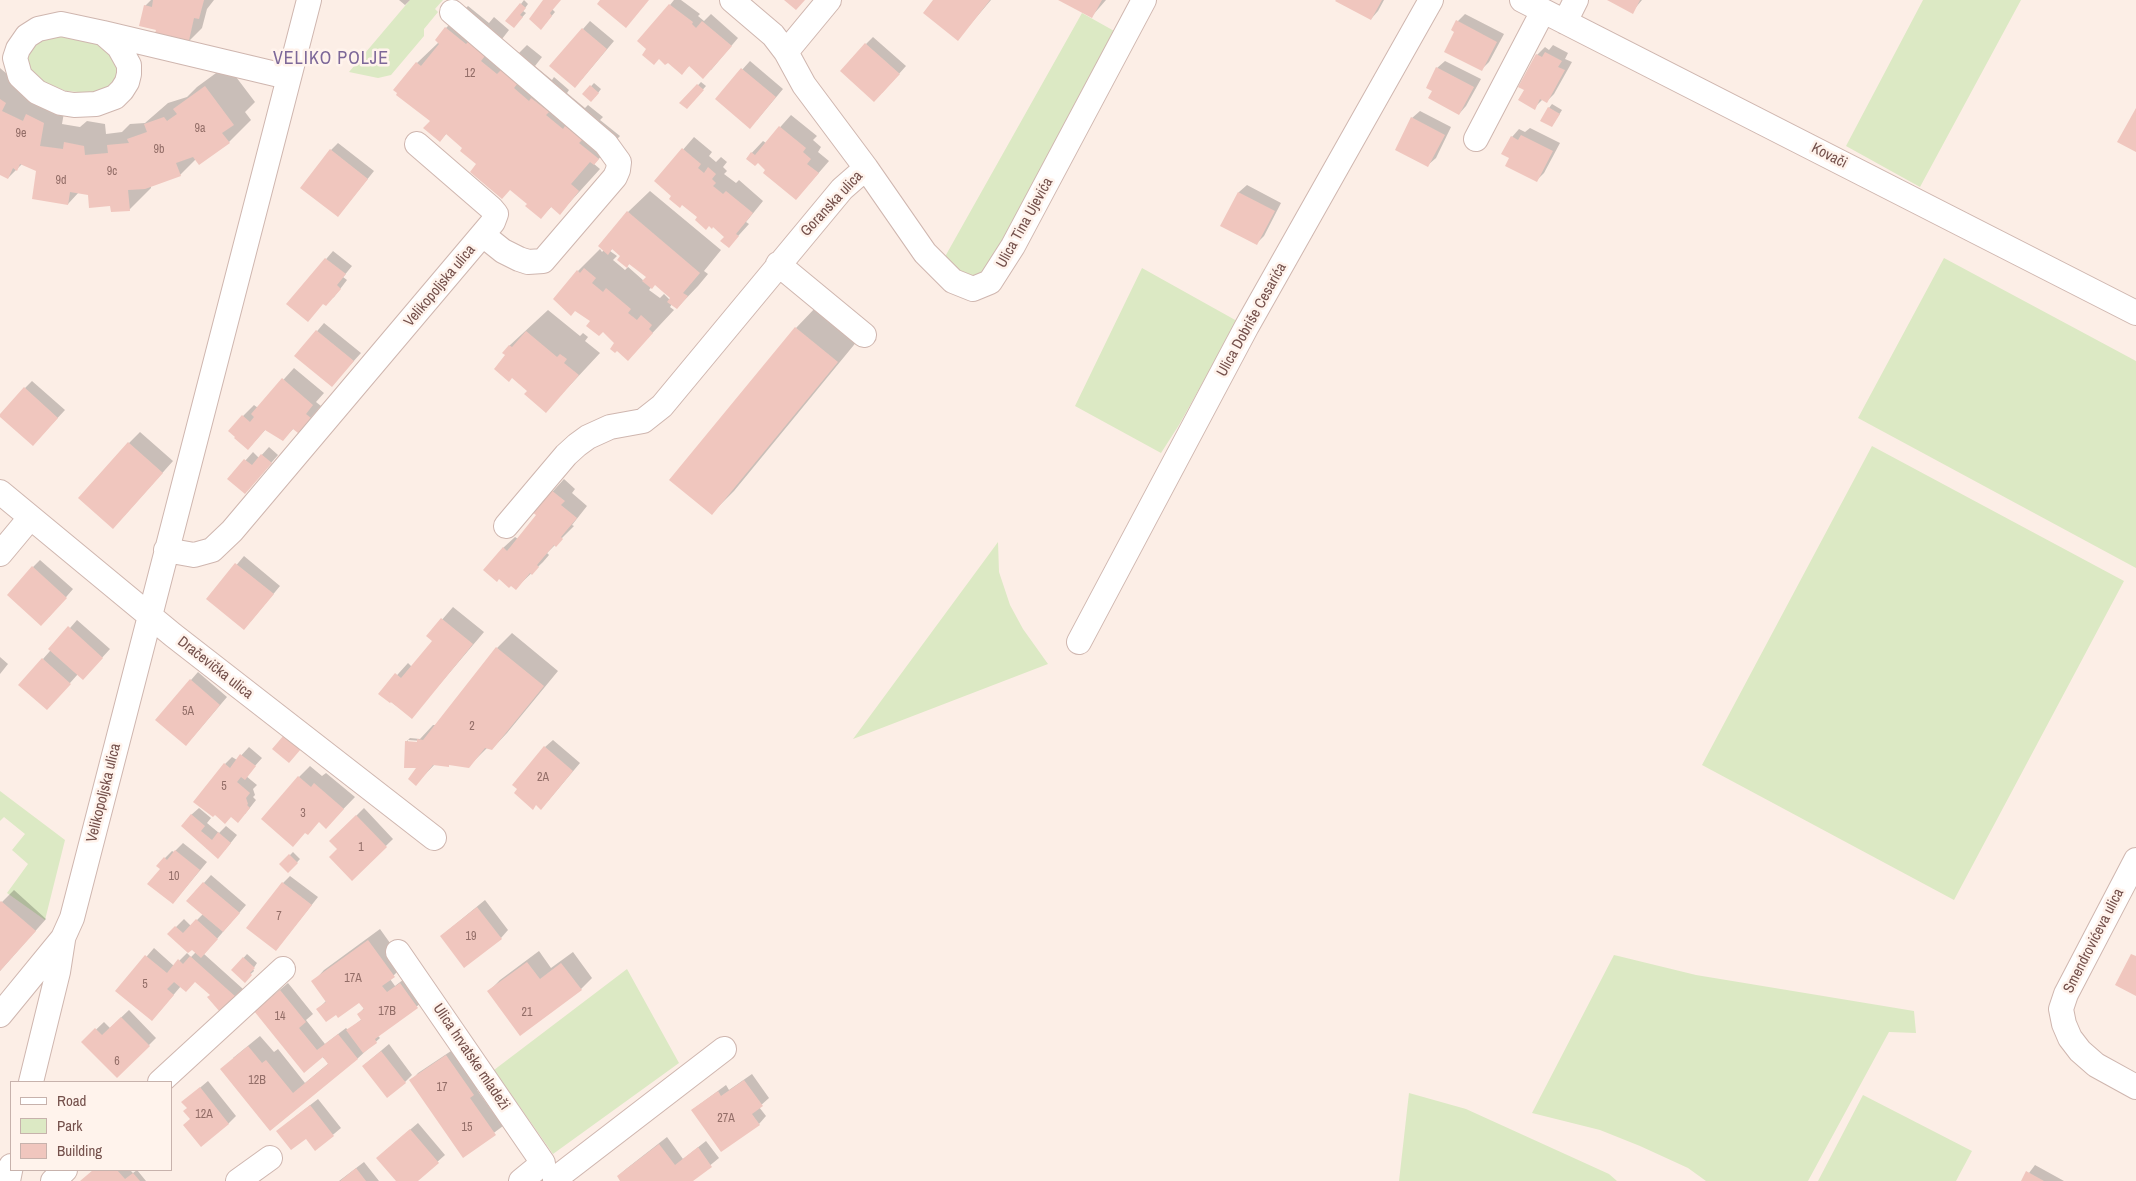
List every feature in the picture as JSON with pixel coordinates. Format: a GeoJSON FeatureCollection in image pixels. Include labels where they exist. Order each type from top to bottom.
{"type":"FeatureCollection","features":[{"type":"Feature","properties":{"kind":"street","name":"Velikopoljska ulica"},"geometry":{"type":"LineString","coordinates":[[0,1015],[63,938],[72,918],[308,0]]}},
{"type":"Feature","properties":{"kind":"street","name":"Goranska ulica"},"geometry":{"type":"LineString","coordinates":[[506,526],[566,455],[577,445],[588,437],[610,427],[643,421],[662,406],[842,189],[866,168],[804,85],[786,52],[773,35],[732,0]]}},
{"type":"Feature","properties":{"kind":"street"},"geometry":{"type":"LineString","coordinates":[[786,52],[830,0]]}},
{"type":"Feature","properties":{"kind":"street","name":"Ulica Tina Ujevića"},"geometry":{"type":"LineString","coordinates":[[866,168],[925,253],[953,281],[973,289],[990,282],[1014,246],[1144,0]]}},
{"type":"Feature","properties":{"kind":"street","name":"Ulica Dobriše Cesarića"},"geometry":{"type":"LineString","coordinates":[[1078,642],[1247,326],[1431,0]]}},
{"type":"Feature","properties":{"kind":"street","name":"Kovači"},"geometry":{"type":"LineString","coordinates":[[1522,0],[2136,313]]}},
{"type":"Feature","properties":{"kind":"street"},"geometry":{"type":"LineString","coordinates":[[1565,22],[1576,0]]}},
{"type":"Feature","properties":{"kind":"street"},"geometry":{"type":"LineString","coordinates":[[1476,139],[1543,11]]}},
{"type":"Feature","properties":{"kind":"street","name":"Velikopoljska ulica"},"geometry":{"type":"LineString","coordinates":[[166,550],[194,555],[212,550],[232,532],[483,235],[519,259],[528,262],[542,261],[548,258],[615,177],[619,162],[606,144],[452,12]]}},
{"type":"Feature","properties":{"kind":"street"},"geometry":{"type":"LineString","coordinates":[[174,50],[142,67],[122,90],[106,102],[96,104],[74,105],[61,103],[37,92],[20,76],[15,58],[18,49],[28,36],[38,29],[61,24],[103,33],[288,77]]}},
{"type":"Feature","properties":{"kind":"street"},"geometry":{"type":"LineString","coordinates":[[103,33],[119,47],[129,65],[127,82]]}},
{"type":"Feature","properties":{"kind":"street"},"geometry":{"type":"LineString","coordinates":[[417,144],[496,214],[493,222],[483,235]]}},
{"type":"Feature","properties":{"kind":"street"},"geometry":{"type":"LineString","coordinates":[[778,264],[864,335]]}},
{"type":"Feature","properties":{"kind":"street","name":"Dračevička ulica"},"geometry":{"type":"LineString","coordinates":[[0,492],[149,615],[434,838]]}},
{"type":"Feature","properties":{"kind":"street"},"geometry":{"type":"LineString","coordinates":[[0,554],[30,518]]}},
{"type":"Feature","properties":{"kind":"street","name":"Smendrovićeva ulica"},"geometry":{"type":"LineString","coordinates":[[2136,860],[2066,994],[2062,1009],[2064,1024],[2070,1038],[2080,1051],[2096,1065],[2136,1087]]}},
{"type":"Feature","properties":{"kind":"street"},"geometry":{"type":"LineString","coordinates":[[32,1081],[58,972],[63,938]]}},
{"type":"Feature","properties":{"kind":"street","name":"Ulica hrvatske mladeži"},"geometry":{"type":"LineString","coordinates":[[398,952],[552,1174]]}},
{"type":"Feature","properties":{"kind":"street"},"geometry":{"type":"LineString","coordinates":[[161,1081],[283,969]]}},
{"type":"Feature","properties":{"kind":"street"},"geometry":{"type":"LineString","coordinates":[[520,1181],[552,1174],[724,1049]]}},
{"type":"Feature","properties":{"kind":"street"},"geometry":{"type":"LineString","coordinates":[[238,1181],[270,1158]]}},
{"type":"Feature","properties":{"kind":"street"},"geometry":{"type":"LineString","coordinates":[[53,1181],[64,1171]]}},
{"type":"Feature","properties":{"kind":"green space"},"geometry":{"type":"Polygon","coordinates":[[[410,0],[443,0],[435,9],[438,12],[424,29],[424,36],[391,75],[378,78],[349,72],[410,0]]]}},
{"type":"Feature","properties":{"kind":"green space"},"geometry":{"type":"Polygon","coordinates":[[[1923,0],[2021,0],[1920,187],[1846,146],[1923,0]]]}},
{"type":"Feature","properties":{"kind":"green space"},"geometry":{"type":"Polygon","coordinates":[[[1082,13],[1116,32],[993,262],[977,276],[961,278],[942,262],[1082,13]]]}},
{"type":"Feature","properties":{"kind":"green space"},"geometry":{"type":"Polygon","coordinates":[[[85,34],[118,58],[118,78],[109,87],[90,93],[66,91],[39,80],[29,69],[26,53],[42,36],[85,34]]]}},
{"type":"Feature","properties":{"kind":"green space"},"geometry":{"type":"Polygon","coordinates":[[[1944,258],[2136,361],[2136,568],[1858,418],[1944,258]]]}},
{"type":"Feature","properties":{"kind":"green space"},"geometry":{"type":"Polygon","coordinates":[[[1142,268],[1237,321],[1179,425],[1161,453],[1075,406],[1142,268]]]}},
{"type":"Feature","properties":{"kind":"green space"},"geometry":{"type":"Polygon","coordinates":[[[1872,446],[2124,581],[1954,900],[1702,765],[1872,446]]]}},
{"type":"Feature","properties":{"kind":"green space"},"geometry":{"type":"Polygon","coordinates":[[[998,542],[999,572],[1010,605],[1023,629],[1048,664],[853,739],[998,542]]]}},
{"type":"Feature","properties":{"kind":"green space"},"geometry":{"type":"Polygon","coordinates":[[[0,791],[65,840],[45,920],[7,893],[28,864],[12,850],[25,834],[4,817],[0,821],[0,791]]]}},
{"type":"Feature","properties":{"kind":"green space"},"geometry":{"type":"Polygon","coordinates":[[[1614,955],[1696,975],[1914,1011],[1916,1033],[1889,1032],[1808,1181],[1706,1181],[1688,1168],[1600,1130],[1532,1113],[1614,955]]]}},
{"type":"Feature","properties":{"kind":"green space"},"geometry":{"type":"Polygon","coordinates":[[[627,969],[679,1063],[553,1154],[494,1070],[627,969]]]}},
{"type":"Feature","properties":{"kind":"green space"},"geometry":{"type":"Polygon","coordinates":[[[1409,1093],[1466,1109],[1609,1174],[1617,1181],[1399,1181],[1409,1093]]]}},
{"type":"Feature","properties":{"kind":"green space"},"geometry":{"type":"Polygon","coordinates":[[[1863,1095],[1972,1151],[1956,1181],[1818,1181],[1863,1095]]]}},
{"type":"Feature","properties":{"kind":"building"},"geometry":{"type":"Polygon","coordinates":[[[153,0],[204,0],[199,19],[194,18],[188,45],[154,36],[156,30],[139,26],[144,5],[152,7],[153,0]]]}},
{"type":"Feature","properties":{"kind":"building"},"geometry":{"type":"Polygon","coordinates":[[[543,0],[561,0],[550,13],[552,16],[541,30],[529,19],[543,0]]]}},
{"type":"Feature","properties":{"kind":"building"},"geometry":{"type":"Polygon","coordinates":[[[600,0],[649,0],[626,28],[597,4],[600,0]]]}},
{"type":"Feature","properties":{"kind":"building"},"geometry":{"type":"Polygon","coordinates":[[[784,0],[805,0],[796,10],[784,0]]]}},
{"type":"Feature","properties":{"kind":"building"},"geometry":{"type":"Polygon","coordinates":[[[933,0],[990,0],[958,41],[923,13],[933,0]]]}},
{"type":"Feature","properties":{"kind":"building"},"geometry":{"type":"Polygon","coordinates":[[[1058,0],[1102,0],[1092,18],[1058,0]]]}},
{"type":"Feature","properties":{"kind":"building"},"geometry":{"type":"Polygon","coordinates":[[[1336,0],[1382,0],[1371,20],[1336,0]]]}},
{"type":"Feature","properties":{"kind":"building"},"geometry":{"type":"Polygon","coordinates":[[[1607,0],[1640,0],[1633,14],[1607,0]]]}},
{"type":"Feature","properties":{"kind":"building"},"geometry":{"type":"Polygon","coordinates":[[[520,3],[526,8],[520,15],[523,17],[514,28],[505,21],[520,3]]]}},
{"type":"Feature","properties":{"kind":"building"},"geometry":{"type":"Polygon","coordinates":[[[669,4],[693,22],[692,24],[696,28],[702,21],[732,46],[703,79],[689,66],[682,75],[668,63],[665,65],[659,59],[654,65],[642,55],[646,49],[637,41],[669,4]]]}},
{"type":"Feature","properties":{"kind":"building"},"geometry":{"type":"Polygon","coordinates":[[[1456,20],[1497,42],[1482,71],[1444,52],[1454,32],[1451,30],[1456,20]]]}},
{"type":"Feature","properties":{"kind":"building"},"geometry":{"type":"Polygon","coordinates":[[[445,27],[466,44],[472,38],[488,52],[481,61],[497,74],[505,66],[521,79],[514,88],[529,101],[531,98],[549,112],[546,115],[563,129],[565,126],[582,140],[579,143],[599,159],[594,165],[590,162],[571,184],[579,191],[560,215],[551,207],[541,219],[510,190],[502,199],[470,172],[476,164],[460,151],[462,148],[446,134],[440,142],[423,128],[430,121],[396,95],[397,93],[393,90],[416,62],[421,66],[439,44],[435,40],[445,27]]]}},
{"type":"Feature","properties":{"kind":"building"},"geometry":{"type":"Polygon","coordinates":[[[582,28],[607,49],[575,88],[549,66],[582,28]]]}},
{"type":"Feature","properties":{"kind":"building"},"geometry":{"type":"Polygon","coordinates":[[[865,43],[900,74],[874,102],[840,71],[865,43]]]}},
{"type":"Feature","properties":{"kind":"building"},"geometry":{"type":"Polygon","coordinates":[[[1545,52],[1562,61],[1558,67],[1565,70],[1547,103],[1540,99],[1535,110],[1518,100],[1524,90],[1518,87],[1536,54],[1542,57],[1545,52]]]}},
{"type":"Feature","properties":{"kind":"building"},"geometry":{"type":"Polygon","coordinates":[[[1436,67],[1474,87],[1459,115],[1428,98],[1432,91],[1426,88],[1436,67]]]}},
{"type":"Feature","properties":{"kind":"building"},"geometry":{"type":"Polygon","coordinates":[[[741,68],[776,97],[750,129],[715,99],[741,68]]]}},
{"type":"Feature","properties":{"kind":"building"},"geometry":{"type":"Polygon","coordinates":[[[697,84],[704,90],[687,109],[679,103],[697,84]]]}},
{"type":"Feature","properties":{"kind":"building"},"geometry":{"type":"Polygon","coordinates":[[[590,85],[599,93],[591,102],[582,94],[590,85]]]}},
{"type":"Feature","properties":{"kind":"building"},"geometry":{"type":"Polygon","coordinates":[[[205,86],[234,125],[222,133],[230,143],[199,165],[193,157],[176,163],[181,176],[145,189],[128,190],[130,211],[111,212],[110,206],[89,208],[88,195],[70,192],[68,205],[32,199],[36,171],[20,164],[17,171],[13,168],[8,179],[0,175],[0,99],[6,103],[2,111],[23,121],[26,114],[44,123],[40,146],[63,149],[64,142],[84,146],[85,155],[108,153],[107,145],[129,143],[127,139],[147,132],[144,124],[164,117],[167,121],[177,114],[173,109],[205,86]]]}},
{"type":"Feature","properties":{"kind":"building"},"geometry":{"type":"Polygon","coordinates":[[[1548,107],[1560,114],[1552,127],[1540,121],[1548,107]]]}},
{"type":"Feature","properties":{"kind":"building"},"geometry":{"type":"Polygon","coordinates":[[[2136,108],[2136,152],[2117,142],[2136,108]]]}},
{"type":"Feature","properties":{"kind":"building"},"geometry":{"type":"Polygon","coordinates":[[[1411,117],[1445,135],[1428,167],[1395,150],[1411,117]]]}},
{"type":"Feature","properties":{"kind":"building"},"geometry":{"type":"Polygon","coordinates":[[[779,126],[806,148],[803,152],[811,159],[807,164],[819,173],[796,200],[763,173],[765,170],[758,163],[755,166],[746,159],[751,152],[755,155],[779,126]]]}},
{"type":"Feature","properties":{"kind":"building"},"geometry":{"type":"Polygon","coordinates":[[[1521,135],[1553,151],[1537,182],[1505,166],[1509,158],[1501,154],[1511,136],[1518,140],[1521,135]]]}},
{"type":"Feature","properties":{"kind":"building"},"geometry":{"type":"Polygon","coordinates":[[[682,148],[701,164],[698,168],[704,173],[708,167],[716,174],[712,179],[716,183],[713,186],[723,194],[726,191],[753,213],[736,234],[739,236],[729,248],[720,241],[724,237],[713,227],[712,229],[709,226],[706,230],[695,220],[697,217],[682,205],[680,208],[669,199],[671,196],[654,181],[682,148]]]}},
{"type":"Feature","properties":{"kind":"building"},"geometry":{"type":"Polygon","coordinates":[[[330,149],[368,179],[338,217],[300,188],[330,149]]]}},
{"type":"Feature","properties":{"kind":"building"},"geometry":{"type":"Polygon","coordinates":[[[1238,192],[1275,211],[1257,245],[1220,226],[1238,192]]]}},
{"type":"Feature","properties":{"kind":"building"},"geometry":{"type":"Polygon","coordinates":[[[627,211],[700,273],[683,293],[688,296],[677,309],[667,302],[670,298],[655,285],[652,289],[642,281],[646,277],[629,264],[627,268],[617,260],[620,256],[612,249],[608,255],[598,246],[627,211]]]}},
{"type":"Feature","properties":{"kind":"building"},"geometry":{"type":"Polygon","coordinates":[[[325,258],[346,274],[337,285],[341,289],[326,306],[323,304],[308,322],[286,304],[325,258]]]}},
{"type":"Feature","properties":{"kind":"building"},"geometry":{"type":"Polygon","coordinates":[[[584,268],[596,278],[592,283],[603,292],[606,288],[631,309],[628,313],[637,320],[641,315],[652,325],[649,329],[653,333],[628,361],[617,351],[615,353],[610,349],[614,343],[603,332],[599,336],[586,326],[590,321],[575,311],[571,316],[553,299],[577,270],[580,273],[584,268]]]}},
{"type":"Feature","properties":{"kind":"building"},"geometry":{"type":"Polygon","coordinates":[[[795,327],[838,362],[712,515],[669,480],[795,327]]]}},
{"type":"Feature","properties":{"kind":"building"},"geometry":{"type":"Polygon","coordinates":[[[316,330],[354,361],[332,387],[294,356],[316,330]]]}},
{"type":"Feature","properties":{"kind":"building"},"geometry":{"type":"Polygon","coordinates":[[[526,331],[557,357],[560,354],[567,359],[564,363],[579,375],[546,413],[524,394],[527,391],[512,378],[509,382],[494,369],[505,355],[502,353],[509,345],[512,347],[526,331]]]}},
{"type":"Feature","properties":{"kind":"building"},"geometry":{"type":"Polygon","coordinates":[[[282,378],[313,405],[306,414],[311,418],[298,433],[293,429],[283,441],[265,430],[248,450],[228,431],[242,415],[250,422],[254,417],[251,414],[282,378]]]}},
{"type":"Feature","properties":{"kind":"building"},"geometry":{"type":"Polygon","coordinates":[[[24,387],[58,418],[33,446],[0,417],[0,414],[24,387]]]}},
{"type":"Feature","properties":{"kind":"building"},"geometry":{"type":"Polygon","coordinates":[[[128,442],[163,473],[113,529],[78,498],[128,442]]]}},
{"type":"Feature","properties":{"kind":"building"},"geometry":{"type":"Polygon","coordinates":[[[261,454],[272,463],[245,494],[227,479],[244,459],[252,465],[261,454]]]}},
{"type":"Feature","properties":{"kind":"building"},"geometry":{"type":"Polygon","coordinates":[[[551,490],[565,501],[561,505],[577,518],[561,537],[563,539],[556,547],[554,545],[537,565],[539,567],[532,575],[530,573],[516,590],[511,586],[509,588],[499,579],[497,582],[483,570],[503,547],[507,551],[536,515],[532,512],[551,490]]]}},
{"type":"Feature","properties":{"kind":"building"},"geometry":{"type":"Polygon","coordinates":[[[235,563],[274,594],[244,630],[206,599],[235,563]]]}},
{"type":"Feature","properties":{"kind":"building"},"geometry":{"type":"Polygon","coordinates":[[[32,566],[67,598],[41,626],[7,595],[32,566]]]}},
{"type":"Feature","properties":{"kind":"building"},"geometry":{"type":"Polygon","coordinates":[[[441,618],[473,644],[412,719],[378,694],[395,673],[401,678],[432,641],[426,636],[441,618]]]}},
{"type":"Feature","properties":{"kind":"building"},"geometry":{"type":"Polygon","coordinates":[[[68,626],[103,658],[83,680],[48,649],[68,626]]]}},
{"type":"Feature","properties":{"kind":"building"},"geometry":{"type":"Polygon","coordinates":[[[496,647],[544,686],[492,750],[485,748],[469,768],[433,765],[416,786],[408,779],[416,768],[404,768],[405,741],[417,742],[417,739],[423,740],[496,647]]]}},
{"type":"Feature","properties":{"kind":"building"},"geometry":{"type":"Polygon","coordinates":[[[42,658],[71,684],[47,710],[18,685],[42,658]]]}},
{"type":"Feature","properties":{"kind":"building"},"geometry":{"type":"Polygon","coordinates":[[[190,679],[220,705],[186,746],[155,720],[190,679]]]}},
{"type":"Feature","properties":{"kind":"building"},"geometry":{"type":"Polygon","coordinates":[[[284,735],[301,749],[289,763],[272,749],[284,735]]]}},
{"type":"Feature","properties":{"kind":"building"},"geometry":{"type":"Polygon","coordinates":[[[544,746],[573,771],[541,810],[536,805],[533,810],[514,793],[517,789],[512,785],[544,746]]]}},
{"type":"Feature","properties":{"kind":"building"},"geometry":{"type":"Polygon","coordinates":[[[240,754],[256,766],[245,780],[241,777],[237,782],[250,793],[246,798],[247,805],[250,808],[238,823],[231,817],[225,824],[215,815],[213,817],[193,802],[224,763],[230,768],[240,754]]]}},
{"type":"Feature","properties":{"kind":"building"},"geometry":{"type":"Polygon","coordinates":[[[298,776],[311,787],[314,783],[344,809],[326,829],[319,822],[308,835],[305,833],[293,847],[261,819],[298,776]]]}},
{"type":"Feature","properties":{"kind":"building"},"geometry":{"type":"Polygon","coordinates":[[[191,814],[205,826],[201,831],[212,840],[218,832],[231,843],[218,859],[181,826],[191,814]]]}},
{"type":"Feature","properties":{"kind":"building"},"geometry":{"type":"Polygon","coordinates":[[[356,815],[387,847],[352,881],[329,857],[337,849],[329,841],[356,815]]]}},
{"type":"Feature","properties":{"kind":"building"},"geometry":{"type":"Polygon","coordinates":[[[175,850],[200,870],[173,904],[147,884],[160,869],[156,866],[164,857],[167,860],[175,850]]]}},
{"type":"Feature","properties":{"kind":"building"},"geometry":{"type":"Polygon","coordinates":[[[289,854],[298,863],[288,873],[279,864],[289,854]]]}},
{"type":"Feature","properties":{"kind":"building"},"geometry":{"type":"Polygon","coordinates":[[[203,882],[240,913],[223,932],[186,901],[203,882]]]}},
{"type":"Feature","properties":{"kind":"building"},"geometry":{"type":"Polygon","coordinates":[[[282,882],[312,905],[276,951],[246,928],[282,882]]]}},
{"type":"Feature","properties":{"kind":"building"},"geometry":{"type":"Polygon","coordinates":[[[0,902],[36,931],[0,971],[0,902]]]}},
{"type":"Feature","properties":{"kind":"building"},"geometry":{"type":"Polygon","coordinates":[[[477,907],[502,939],[464,968],[440,936],[477,907]]]}},
{"type":"Feature","properties":{"kind":"building"},"geometry":{"type":"Polygon","coordinates":[[[196,919],[218,939],[201,958],[192,950],[188,953],[167,934],[175,926],[183,933],[196,919]]]}},
{"type":"Feature","properties":{"kind":"building"},"geometry":{"type":"Polygon","coordinates":[[[368,940],[395,977],[382,986],[387,992],[400,983],[418,1008],[375,1039],[377,1043],[363,1053],[346,1030],[361,1020],[357,1014],[364,1009],[359,1003],[338,1018],[336,1015],[326,1022],[316,1009],[326,1002],[311,981],[368,940]]]}},
{"type":"Feature","properties":{"kind":"building"},"geometry":{"type":"Polygon","coordinates":[[[2131,954],[2136,956],[2136,996],[2115,985],[2131,954]]]}},
{"type":"Feature","properties":{"kind":"building"},"geometry":{"type":"Polygon","coordinates":[[[145,955],[167,973],[178,959],[183,964],[190,956],[236,997],[220,1012],[207,997],[210,995],[195,982],[186,992],[174,982],[167,989],[174,995],[152,1021],[115,991],[145,955]]]}},
{"type":"Feature","properties":{"kind":"building"},"geometry":{"type":"Polygon","coordinates":[[[243,957],[255,968],[245,983],[231,970],[243,957]]]}},
{"type":"Feature","properties":{"kind":"building"},"geometry":{"type":"Polygon","coordinates":[[[527,962],[540,979],[561,963],[582,990],[520,1036],[487,991],[527,962]]]}},
{"type":"Feature","properties":{"kind":"building"},"geometry":{"type":"Polygon","coordinates":[[[280,990],[306,1022],[299,1028],[317,1050],[338,1034],[358,1059],[270,1131],[220,1069],[248,1046],[262,1063],[266,1060],[293,1093],[328,1064],[323,1057],[304,1073],[254,1011],[280,990]]]}},
{"type":"Feature","properties":{"kind":"building"},"geometry":{"type":"Polygon","coordinates":[[[121,1017],[150,1046],[117,1078],[81,1042],[95,1028],[102,1035],[121,1017]]]}},
{"type":"Feature","properties":{"kind":"building"},"geometry":{"type":"Polygon","coordinates":[[[381,1051],[406,1083],[387,1098],[362,1066],[381,1051]]]}},
{"type":"Feature","properties":{"kind":"building"},"geometry":{"type":"Polygon","coordinates":[[[446,1055],[474,1095],[470,1098],[496,1135],[463,1158],[409,1080],[446,1055]]]}},
{"type":"Feature","properties":{"kind":"building"},"geometry":{"type":"Polygon","coordinates":[[[744,1080],[763,1106],[752,1114],[760,1125],[721,1152],[691,1110],[718,1091],[721,1096],[744,1080]]]}},
{"type":"Feature","properties":{"kind":"building"},"geometry":{"type":"Polygon","coordinates":[[[200,1087],[229,1124],[201,1147],[183,1125],[190,1119],[183,1111],[187,1108],[181,1102],[200,1087]]]}},
{"type":"Feature","properties":{"kind":"building"},"geometry":{"type":"Polygon","coordinates":[[[310,1105],[334,1136],[315,1151],[306,1139],[291,1150],[276,1131],[310,1105]]]}},
{"type":"Feature","properties":{"kind":"building"},"geometry":{"type":"Polygon","coordinates":[[[410,1129],[439,1163],[418,1181],[396,1181],[376,1158],[410,1129]]]}},
{"type":"Feature","properties":{"kind":"building"},"geometry":{"type":"Polygon","coordinates":[[[659,1144],[675,1165],[698,1147],[712,1167],[693,1181],[620,1181],[617,1176],[659,1144]]]}},
{"type":"Feature","properties":{"kind":"building"},"geometry":{"type":"Polygon","coordinates":[[[356,1168],[366,1181],[340,1181],[356,1168]]]}},
{"type":"Feature","properties":{"kind":"building"},"geometry":{"type":"Polygon","coordinates":[[[92,1171],[118,1171],[125,1179],[133,1173],[140,1181],[80,1181],[92,1171]]]}},
{"type":"Feature","properties":{"kind":"building"},"geometry":{"type":"Polygon","coordinates":[[[2026,1171],[2044,1181],[2021,1181],[2026,1171]]]}},
{"type":"Feature","properties":{"kind":"district","name":"VELIKO POLJE"},"geometry":{"type":"Point","coordinates":[331,59]}}]}
